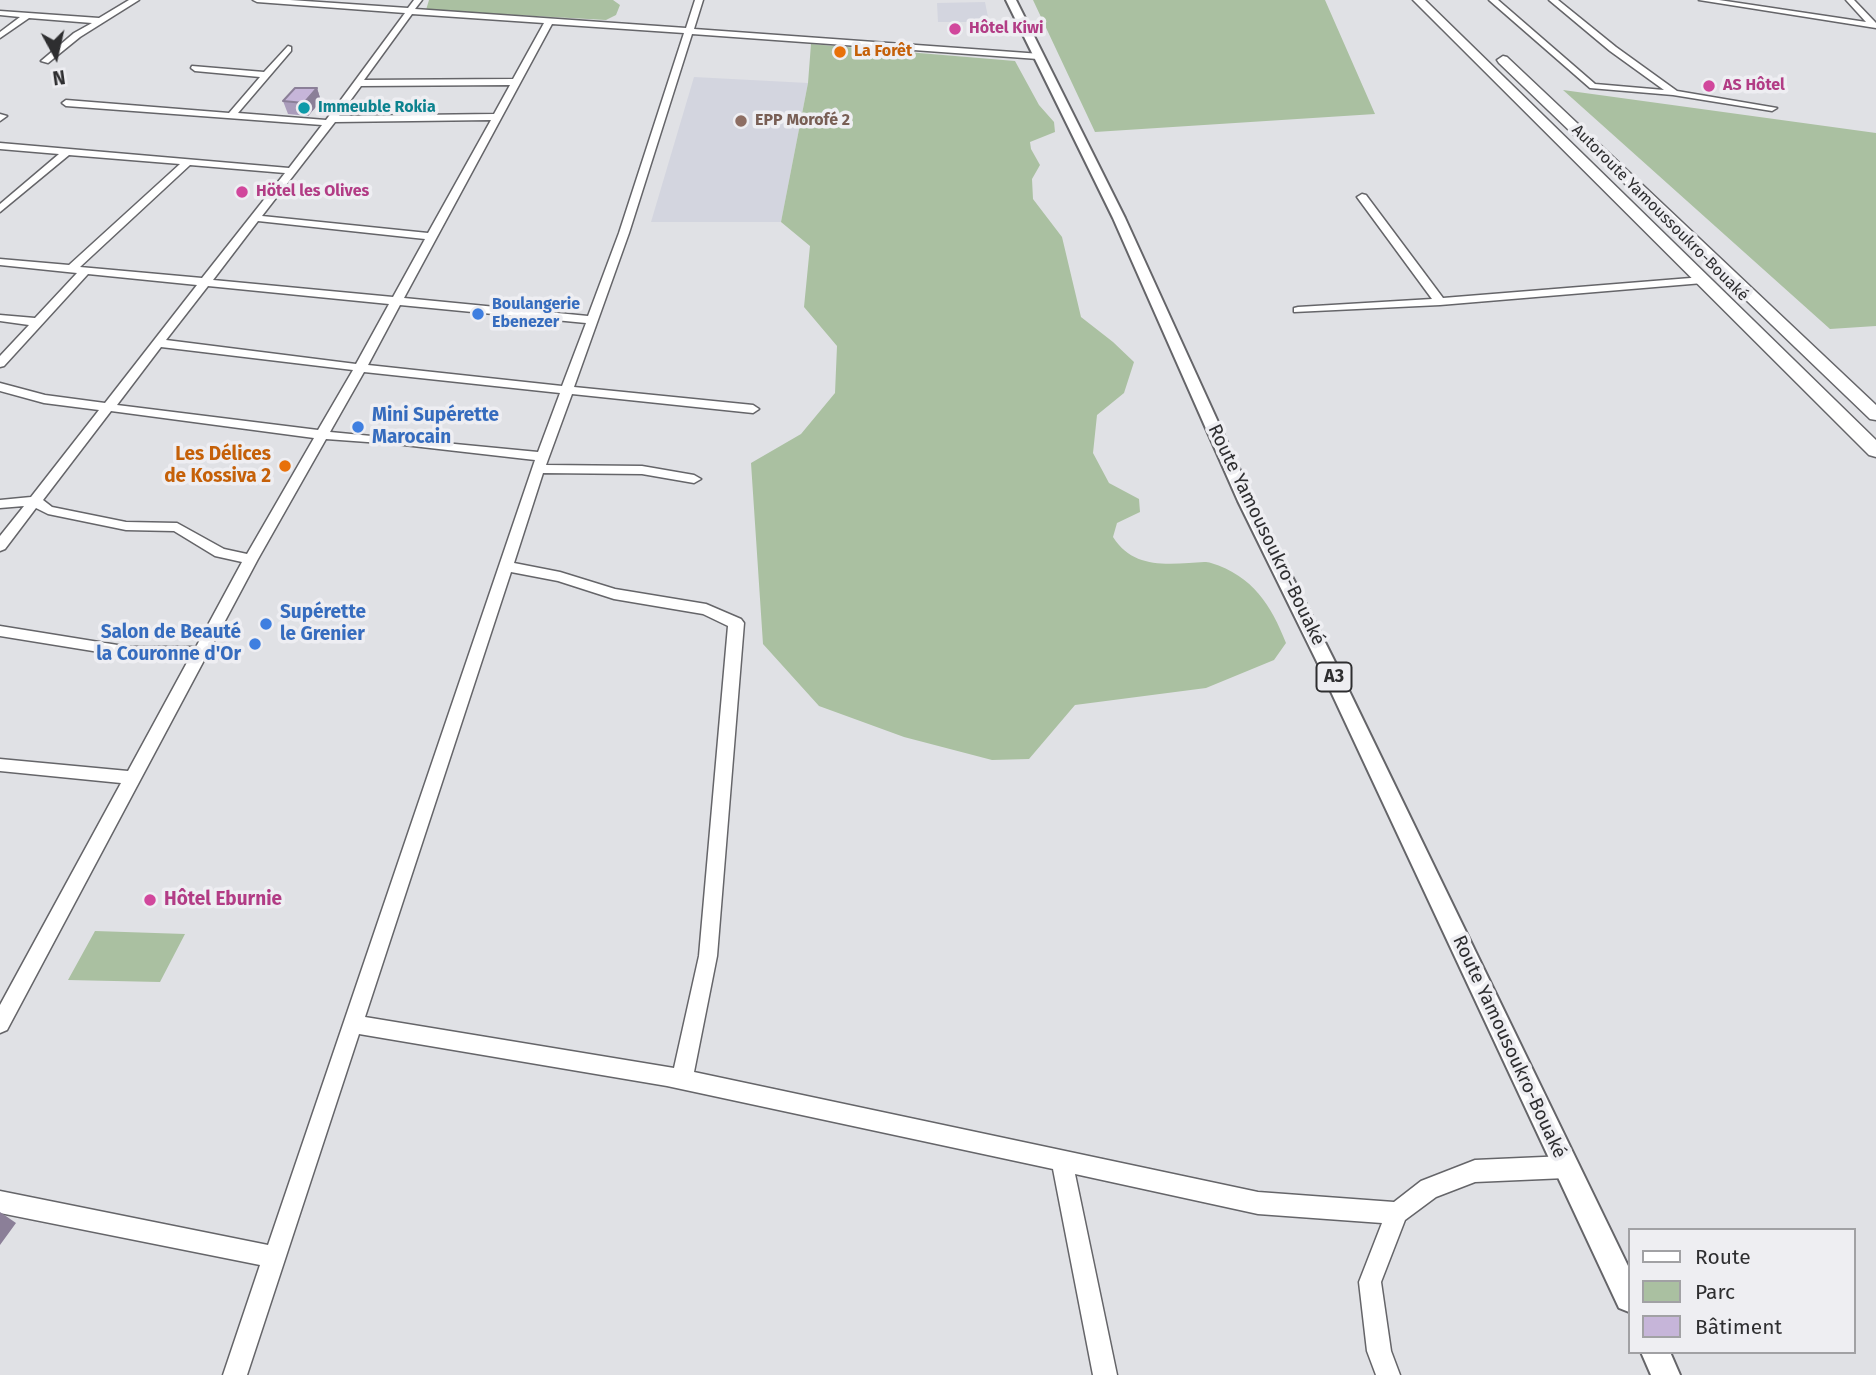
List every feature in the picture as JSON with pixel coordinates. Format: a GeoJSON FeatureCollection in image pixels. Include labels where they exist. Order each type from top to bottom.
{"type":"FeatureCollection","features":[{"type":"Feature","properties":{"kind":"highway","name":"Autoroute Yamoussoukro-Bouaké"},"geometry":{"type":"LineString","coordinates":[[1419,0],[1876,451]]}},
{"type":"Feature","properties":{"kind":"highway","name":"Autoroute Yamoussoukro-Bouaké"},"geometry":{"type":"LineString","coordinates":[[1438,0],[1876,415]]}},
{"type":"Feature","properties":{"kind":"main road","name":"Route Yamousoukro-Bouaké"},"geometry":{"type":"LineString","coordinates":[[1011,0],[1119,218],[1246,501],[1328,666],[1628,1296]]}},
{"type":"Feature","properties":{"kind":"main road"},"geometry":{"type":"LineString","coordinates":[[1656,1354],[1666,1375]]}},
{"type":"Feature","properties":{"kind":"street"},"geometry":{"type":"LineString","coordinates":[[45,61],[78,35],[135,0]]}},
{"type":"Feature","properties":{"kind":"street"},"geometry":{"type":"LineString","coordinates":[[257,0],[341,3],[1038,56]]}},
{"type":"Feature","properties":{"kind":"street"},"geometry":{"type":"LineString","coordinates":[[0,546],[330,121],[418,0]]}},
{"type":"Feature","properties":{"kind":"street"},"geometry":{"type":"LineString","coordinates":[[235,1375],[699,0]]}},
{"type":"Feature","properties":{"kind":"street"},"geometry":{"type":"LineString","coordinates":[[1493,0],[1593,86],[1674,93],[1772,108]]}},
{"type":"Feature","properties":{"kind":"street"},"geometry":{"type":"LineString","coordinates":[[1553,0],[1613,49],[1674,93]]}},
{"type":"Feature","properties":{"kind":"street"},"geometry":{"type":"LineString","coordinates":[[1703,0],[1875,26]]}},
{"type":"Feature","properties":{"kind":"street"},"geometry":{"type":"LineString","coordinates":[[1850,0],[1875,26]]}},
{"type":"Feature","properties":{"kind":"street"},"geometry":{"type":"LineString","coordinates":[[0,13],[100,21]]}},
{"type":"Feature","properties":{"kind":"street"},"geometry":{"type":"LineString","coordinates":[[0,36],[28,15]]}},
{"type":"Feature","properties":{"kind":"street"},"geometry":{"type":"LineString","coordinates":[[0,1024],[251,559],[398,300],[550,20]]}},
{"type":"Feature","properties":{"kind":"street"},"geometry":{"type":"LineString","coordinates":[[232,115],[288,50]]}},
{"type":"Feature","properties":{"kind":"street"},"geometry":{"type":"LineString","coordinates":[[195,68],[266,75]]}},
{"type":"Feature","properties":{"kind":"street"},"geometry":{"type":"LineString","coordinates":[[357,83],[516,82]]}},
{"type":"Feature","properties":{"kind":"street"},"geometry":{"type":"LineString","coordinates":[[66,103],[330,121],[498,117]]}},
{"type":"Feature","properties":{"kind":"street"},"geometry":{"type":"LineString","coordinates":[[0,146],[291,171]]}},
{"type":"Feature","properties":{"kind":"street"},"geometry":{"type":"LineString","coordinates":[[0,209],[69,150]]}},
{"type":"Feature","properties":{"kind":"street"},"geometry":{"type":"LineString","coordinates":[[71,269],[188,162]]}},
{"type":"Feature","properties":{"kind":"street"},"geometry":{"type":"LineString","coordinates":[[1362,197],[1440,302]]}},
{"type":"Feature","properties":{"kind":"street"},"geometry":{"type":"LineString","coordinates":[[255,218],[432,237]]}},
{"type":"Feature","properties":{"kind":"street"},"geometry":{"type":"LineString","coordinates":[[0,262],[592,320]]}},
{"type":"Feature","properties":{"kind":"street"},"geometry":{"type":"LineString","coordinates":[[0,363],[86,270]]}},
{"type":"Feature","properties":{"kind":"street"},"geometry":{"type":"LineString","coordinates":[[1298,310],[1440,302],[1703,279]]}},
{"type":"Feature","properties":{"kind":"street"},"geometry":{"type":"LineString","coordinates":[[0,318],[36,323]]}},
{"type":"Feature","properties":{"kind":"street"},"geometry":{"type":"LineString","coordinates":[[158,343],[413,374],[753,409]]}},
{"type":"Feature","properties":{"kind":"street"},"geometry":{"type":"LineString","coordinates":[[0,387],[44,399],[323,435],[395,440],[541,463],[642,470],[694,479]]}},
{"type":"Feature","properties":{"kind":"street"},"geometry":{"type":"LineString","coordinates":[[0,504],[35,501],[48,510],[127,526],[177,527],[220,553],[251,559]]}},
{"type":"Feature","properties":{"kind":"street"},"geometry":{"type":"LineString","coordinates":[[507,566],[560,577],[614,594],[706,609],[736,623],[708,956],[682,1080]]}},
{"type":"Feature","properties":{"kind":"street"},"geometry":{"type":"LineString","coordinates":[[0,631],[130,652],[201,652]]}},
{"type":"Feature","properties":{"kind":"street"},"geometry":{"type":"LineString","coordinates":[[0,765],[135,778]]}},
{"type":"Feature","properties":{"kind":"street"},"geometry":{"type":"LineString","coordinates":[[353,1024],[682,1080],[1258,1203],[1397,1213]]}},
{"type":"Feature","properties":{"kind":"street"},"geometry":{"type":"LineString","coordinates":[[1062,1162],[1105,1375]]}},
{"type":"Feature","properties":{"kind":"street"},"geometry":{"type":"LineString","coordinates":[[1388,1375],[1380,1351],[1370,1282],[1397,1213],[1429,1189],[1475,1171],[1566,1167]]}},
{"type":"Feature","properties":{"kind":"street"},"geometry":{"type":"LineString","coordinates":[[0,1202],[274,1256]]}},
{"type":"Feature","properties":{"kind":"shaded area"},"geometry":{"type":"Polygon","coordinates":[[[985,2],[989,22],[938,22],[937,3],[985,2]]]}},
{"type":"Feature","properties":{"kind":"shaded area","name":"EPP Morofé 2"},"geometry":{"type":"Polygon","coordinates":[[[694,77],[808,83],[781,222],[651,222],[694,77]]]}},
{"type":"Feature","properties":{"kind":"green space"},"geometry":{"type":"Polygon","coordinates":[[[429,0],[613,0],[620,5],[616,15],[606,20],[426,10],[429,0]]]}},
{"type":"Feature","properties":{"kind":"green space"},"geometry":{"type":"Polygon","coordinates":[[[1033,0],[1325,0],[1375,114],[1095,132],[1033,0]]]}},
{"type":"Feature","properties":{"kind":"green space"},"geometry":{"type":"Polygon","coordinates":[[[811,44],[1015,61],[1039,105],[1054,122],[1055,132],[1030,142],[1040,165],[1032,179],[1033,199],[1062,237],[1081,317],[1134,362],[1124,393],[1097,415],[1093,453],[1109,483],[1139,499],[1140,512],[1117,523],[1113,537],[1128,553],[1137,558],[1167,564],[1209,562],[1249,584],[1267,604],[1286,643],[1274,660],[1206,688],[1075,705],[1029,759],[992,760],[904,737],[819,706],[763,644],[751,463],[801,434],[835,393],[837,346],[804,307],[810,246],[781,222],[808,83],[811,44]]]}},
{"type":"Feature","properties":{"kind":"green space"},"geometry":{"type":"Polygon","coordinates":[[[1563,90],[1876,133],[1876,326],[1830,329],[1563,90]]]}},
{"type":"Feature","properties":{"kind":"green space"},"geometry":{"type":"Polygon","coordinates":[[[95,931],[185,934],[160,982],[68,980],[95,931]]]}},
{"type":"Feature","properties":{"kind":"building"},"geometry":{"type":"Polygon","coordinates":[[[295,88],[317,88],[304,103],[283,101],[295,88]]]}},
{"type":"Feature","properties":{"kind":"place","name":"Hôtel Kiwi"},"geometry":{"type":"Point","coordinates":[955,29]}},
{"type":"Feature","properties":{"kind":"place","name":"La Forêt"},"geometry":{"type":"Point","coordinates":[840,52]}},
{"type":"Feature","properties":{"kind":"place","name":"AS Hôtel"},"geometry":{"type":"Point","coordinates":[1709,86]}},
{"type":"Feature","properties":{"kind":"place","name":"Immeuble Rokia"},"geometry":{"type":"Point","coordinates":[304,108]}},
{"type":"Feature","properties":{"kind":"place","name":"EPP Morofé 2"},"geometry":{"type":"Point","coordinates":[741,121]}},
{"type":"Feature","properties":{"kind":"place","name":"Hötel les Olives"},"geometry":{"type":"Point","coordinates":[242,192]}},
{"type":"Feature","properties":{"kind":"place","name":"Boulangerie Ebenezer"},"geometry":{"type":"Point","coordinates":[478,314]}},
{"type":"Feature","properties":{"kind":"place","name":"Mini Supérette Marocain"},"geometry":{"type":"Point","coordinates":[358,427]}},
{"type":"Feature","properties":{"kind":"place","name":"Les Délices de Kossiva 2"},"geometry":{"type":"Point","coordinates":[285,466]}},
{"type":"Feature","properties":{"kind":"place","name":"Supérette le Grenier"},"geometry":{"type":"Point","coordinates":[266,624]}},
{"type":"Feature","properties":{"kind":"place","name":"Salon de Beauté la Couronne d'Or"},"geometry":{"type":"Point","coordinates":[255,644]}},
{"type":"Feature","properties":{"kind":"place","name":"Hôtel Eburnie"},"geometry":{"type":"Point","coordinates":[150,900]}}]}
